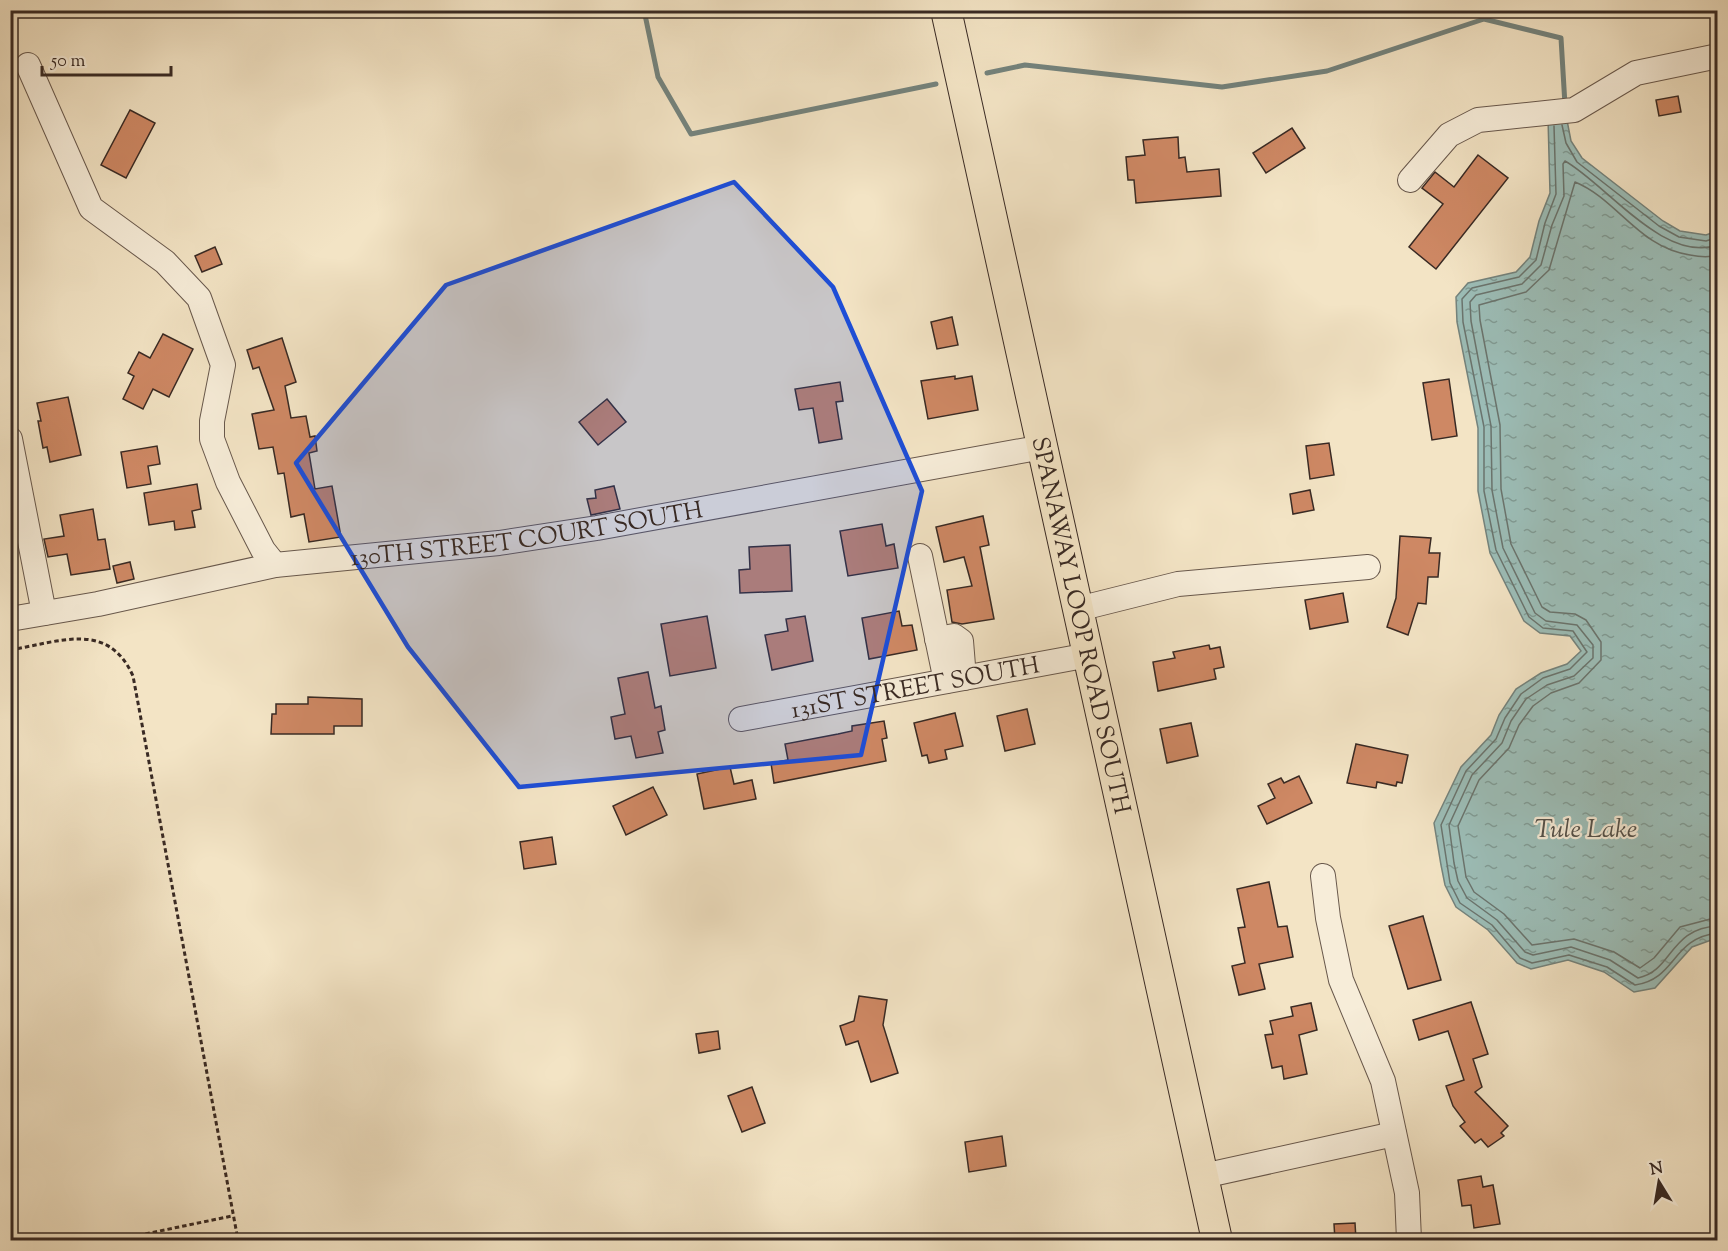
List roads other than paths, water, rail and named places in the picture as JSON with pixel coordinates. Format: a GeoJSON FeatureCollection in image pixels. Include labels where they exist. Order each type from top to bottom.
{"type":"FeatureCollection","features":[{"type":"Feature","properties":{"kind":"main road","name":"SPANAWAY LOOP ROAD SOUTH"},"geometry":{"type":"LineString","coordinates":[[946,10],[1217,1240]]}},
{"type":"Feature","properties":{"kind":"street"},"geometry":{"type":"LineString","coordinates":[[1410,180],[1449,135],[1478,120],[1533,112],[1574,110],[1636,73],[1718,56]]}},
{"type":"Feature","properties":{"kind":"street"},"geometry":{"type":"LineString","coordinates":[[28,65],[91,208],[165,262],[199,298],[223,365],[212,421],[212,439],[228,482],[263,550],[276,565]]}},
{"type":"Feature","properties":{"kind":"street"},"geometry":{"type":"LineString","coordinates":[[10,439],[44,613]]}},
{"type":"Feature","properties":{"kind":"street","name":"130TH STREET COURT SOUTH"},"geometry":{"type":"LineString","coordinates":[[10,619],[276,565],[499,543],[597,528],[1043,447]]}},
{"type":"Feature","properties":{"kind":"street"},"geometry":{"type":"LineString","coordinates":[[920,556],[937,639],[955,680]]}},
{"type":"Feature","properties":{"kind":"street"},"geometry":{"type":"LineString","coordinates":[[1078,609],[1178,585],[1368,567]]}},
{"type":"Feature","properties":{"kind":"street","name":"131ST STREET SOUTH"},"geometry":{"type":"LineString","coordinates":[[741,718],[1089,656]]}},
{"type":"Feature","properties":{"kind":"street"},"geometry":{"type":"LineString","coordinates":[[1323,876],[1328,918],[1341,980],[1383,1081],[1407,1193],[1409,1240]]}},
{"type":"Feature","properties":{"kind":"street"},"geometry":{"type":"LineString","coordinates":[[1203,1176],[1394,1134]]}},
{"type":"Feature","properties":{"kind":"water","name":"Tule Lake"},"geometry":{"type":"Polygon","coordinates":[[[1565,110],[1571,141],[1582,158],[1663,221],[1680,231],[1706,235],[1717,231],[1717,938],[1692,947],[1655,988],[1634,992],[1604,972],[1568,960],[1531,969],[1517,963],[1488,930],[1456,907],[1445,885],[1434,823],[1461,767],[1491,735],[1499,715],[1516,689],[1541,673],[1567,664],[1581,651],[1570,636],[1540,633],[1524,621],[1490,553],[1478,491],[1478,428],[1457,322],[1456,297],[1468,283],[1516,272],[1530,257],[1539,221],[1550,193],[1548,118],[1565,110]]]}},
{"type":"Feature","properties":{"kind":"waterway"},"geometry":{"type":"LineString","coordinates":[[644,10],[658,77],[691,134],[936,84]]}},
{"type":"Feature","properties":{"kind":"waterway"},"geometry":{"type":"LineString","coordinates":[[987,73],[1025,65],[1222,87],[1327,71],[1484,19],[1561,38],[1565,105]]}}]}
